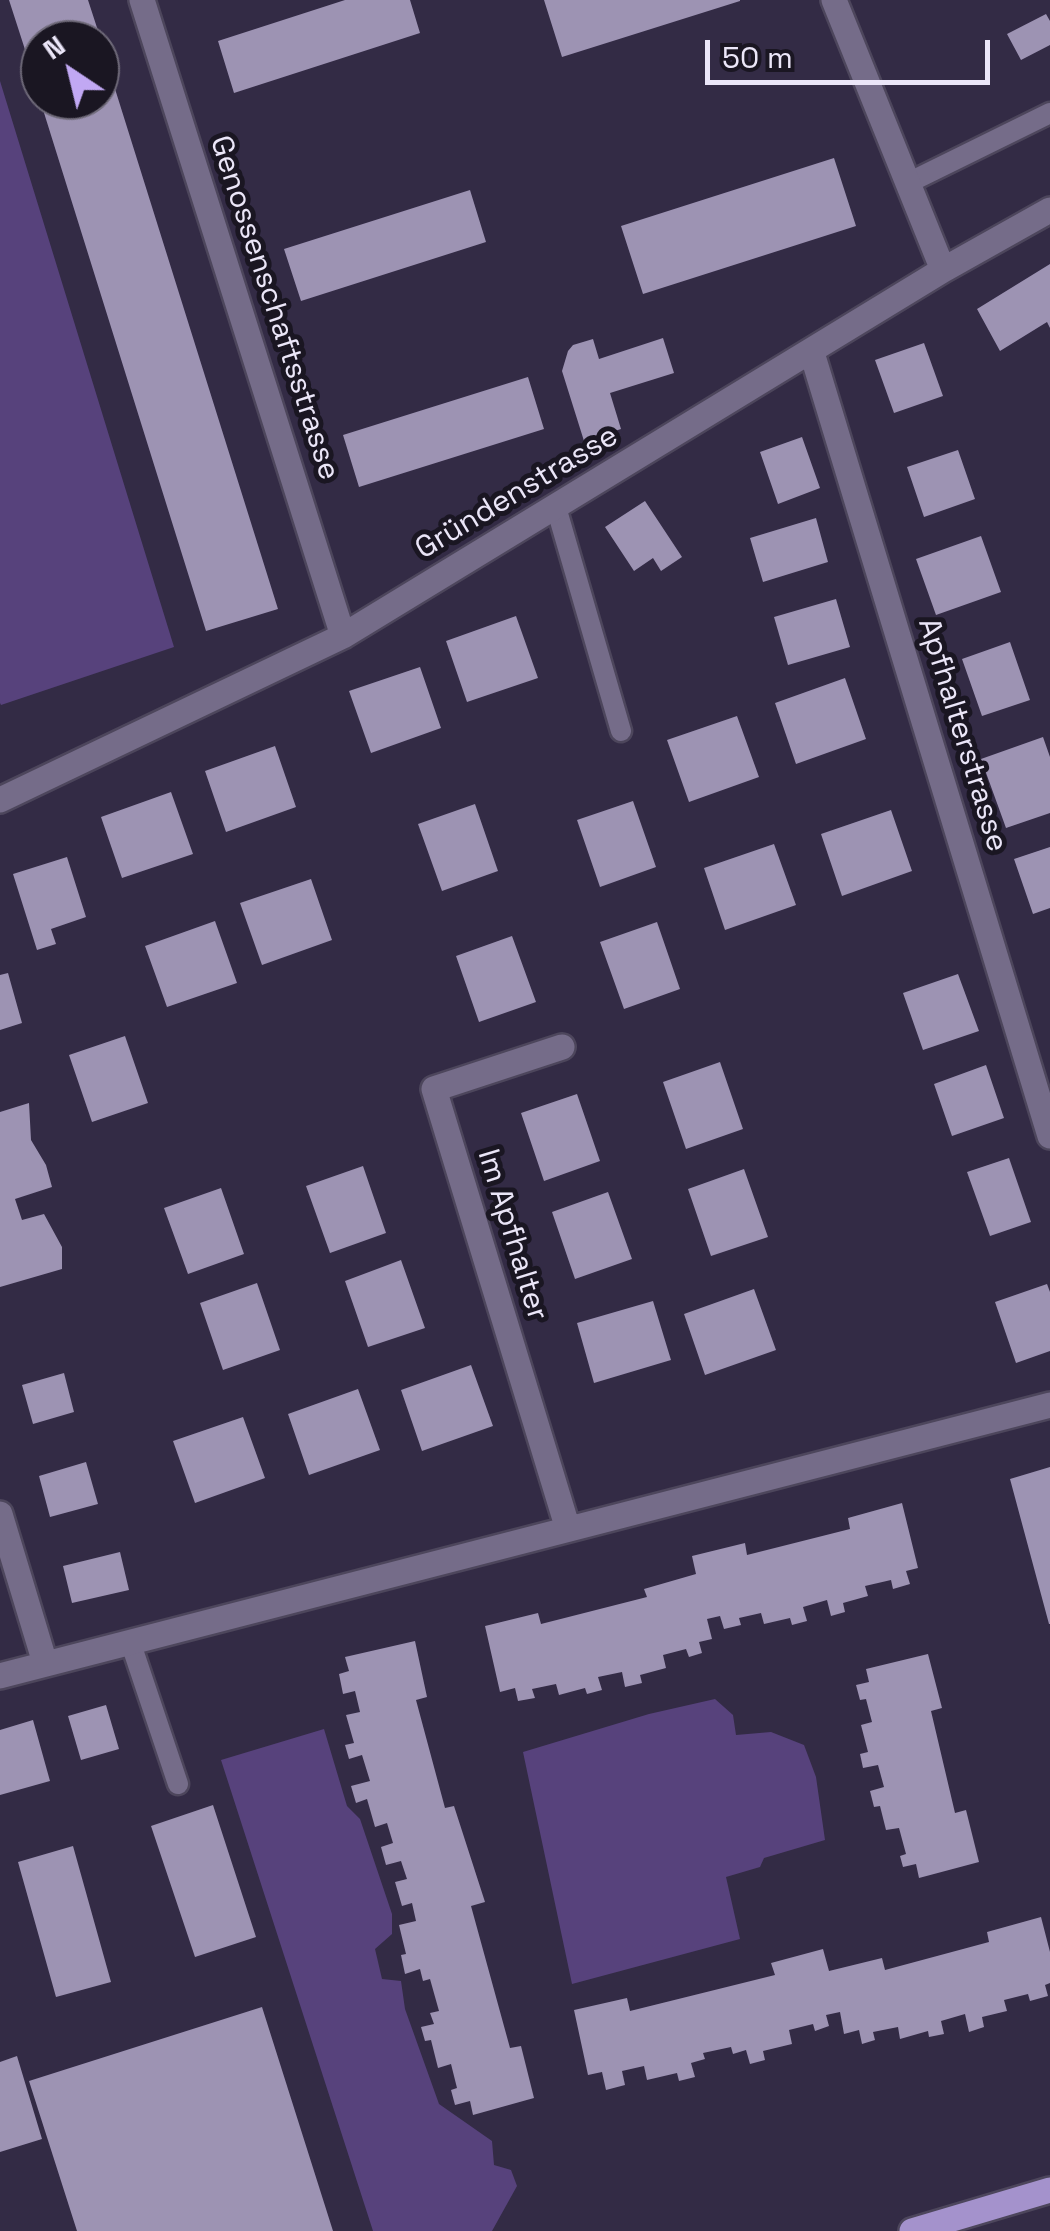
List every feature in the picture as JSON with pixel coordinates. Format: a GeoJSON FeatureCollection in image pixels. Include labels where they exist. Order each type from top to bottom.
{"type":"FeatureCollection","features":[{"type":"Feature","properties":{"kind":"main road"},"geometry":{"type":"LineString","coordinates":[[912,2231],[1050,2190]]}},
{"type":"Feature","properties":{"kind":"street","name":"Genossenschaftsstrasse"},"geometry":{"type":"LineString","coordinates":[[142,0],[344,636]]}},
{"type":"Feature","properties":{"kind":"street"},"geometry":{"type":"LineString","coordinates":[[834,0],[943,270]]}},
{"type":"Feature","properties":{"kind":"street","name":"Gründenstrasse"},"geometry":{"type":"LineString","coordinates":[[0,800],[344,636],[943,270],[1050,210]]}},
{"type":"Feature","properties":{"kind":"street","name":"Apfhalterstrasse"},"geometry":{"type":"LineString","coordinates":[[812,353],[1050,1136]]}},
{"type":"Feature","properties":{"kind":"street","name":"Im Apfhalter"},"geometry":{"type":"LineString","coordinates":[[562,1047],[434,1089],[568,1529]]}},
{"type":"Feature","properties":{"kind":"street"},"geometry":{"type":"LineString","coordinates":[[0,1676],[1050,1405]]}},
{"type":"Feature","properties":{"kind":"street"},"geometry":{"type":"LineString","coordinates":[[0,1514],[44,1663]]}},
{"type":"Feature","properties":{"kind":"lane"},"geometry":{"type":"LineString","coordinates":[[908,183],[1050,113]]}},
{"type":"Feature","properties":{"kind":"lane"},"geometry":{"type":"LineString","coordinates":[[556,507],[622,731]]}},
{"type":"Feature","properties":{"kind":"lane"},"geometry":{"type":"LineString","coordinates":[[130,1641],[178,1784]]}},
{"type":"Feature","properties":{"kind":"shaded area"},"geometry":{"type":"Polygon","coordinates":[[[0,81],[174,647],[1,705],[0,703],[0,81]]]}},
{"type":"Feature","properties":{"kind":"shaded area"},"geometry":{"type":"Polygon","coordinates":[[[715,1699],[733,1715],[736,1735],[771,1732],[804,1745],[816,1777],[825,1840],[764,1858],[760,1867],[726,1877],[740,1939],[572,1984],[523,1752],[649,1714],[715,1699]]]}},
{"type":"Feature","properties":{"kind":"shaded area"},"geometry":{"type":"Polygon","coordinates":[[[324,1729],[347,1806],[360,1819],[392,1914],[392,1934],[375,1949],[382,1979],[401,1981],[405,2009],[439,2104],[492,2141],[494,2165],[511,2170],[517,2186],[492,2231],[373,2231],[221,1760],[324,1729]]]}},
{"type":"Feature","properties":{"kind":"building"},"geometry":{"type":"Polygon","coordinates":[[[9,0],[88,0],[94,20],[20,20],[20,34],[9,0]]]}},
{"type":"Feature","properties":{"kind":"building"},"geometry":{"type":"Polygon","coordinates":[[[345,0],[410,0],[420,33],[234,93],[218,41],[345,0]]]}},
{"type":"Feature","properties":{"kind":"building"},"geometry":{"type":"Polygon","coordinates":[[[544,0],[740,0],[740,1],[562,57],[544,0]]]}},
{"type":"Feature","properties":{"kind":"building"},"geometry":{"type":"Polygon","coordinates":[[[1046,14],[1050,21],[1050,45],[1021,60],[1007,34],[1046,14]]]}},
{"type":"Feature","properties":{"kind":"building"},"geometry":{"type":"Polygon","coordinates":[[[120,105],[278,609],[206,631],[46,120],[120,120],[120,105]]]}},
{"type":"Feature","properties":{"kind":"building"},"geometry":{"type":"Polygon","coordinates":[[[834,158],[856,226],[643,294],[621,226],[834,158]]]}},
{"type":"Feature","properties":{"kind":"building"},"geometry":{"type":"Polygon","coordinates":[[[470,190],[486,242],[301,301],[284,249],[470,190]]]}},
{"type":"Feature","properties":{"kind":"building"},"geometry":{"type":"Polygon","coordinates":[[[1050,264],[1050,328],[1047,322],[1000,351],[977,309],[1050,264]]]}},
{"type":"Feature","properties":{"kind":"building"},"geometry":{"type":"Polygon","coordinates":[[[663,338],[674,373],[610,393],[621,429],[584,441],[562,371],[568,351],[573,345],[593,339],[599,359],[663,338]]]}},
{"type":"Feature","properties":{"kind":"building"},"geometry":{"type":"Polygon","coordinates":[[[924,343],[943,396],[894,413],[875,360],[924,343]]]}},
{"type":"Feature","properties":{"kind":"building"},"geometry":{"type":"Polygon","coordinates":[[[528,377],[544,429],[359,487],[343,435],[528,377]]]}},
{"type":"Feature","properties":{"kind":"building"},"geometry":{"type":"Polygon","coordinates":[[[802,437],[820,488],[778,504],[760,452],[802,437]]]}},
{"type":"Feature","properties":{"kind":"building"},"geometry":{"type":"Polygon","coordinates":[[[958,450],[975,499],[924,517],[907,467],[958,450]]]}},
{"type":"Feature","properties":{"kind":"building"},"geometry":{"type":"Polygon","coordinates":[[[645,501],[682,557],[661,571],[653,558],[634,571],[605,527],[645,501]]]}},
{"type":"Feature","properties":{"kind":"building"},"geometry":{"type":"Polygon","coordinates":[[[816,518],[828,562],[763,582],[750,538],[816,518]]]}},
{"type":"Feature","properties":{"kind":"building"},"geometry":{"type":"Polygon","coordinates":[[[981,536],[1001,592],[936,615],[916,559],[981,536]]]}},
{"type":"Feature","properties":{"kind":"building"},"geometry":{"type":"Polygon","coordinates":[[[836,599],[850,647],[788,665],[774,617],[836,599]]]}},
{"type":"Feature","properties":{"kind":"building"},"geometry":{"type":"Polygon","coordinates":[[[516,616],[538,678],[467,702],[446,641],[516,616]]]}},
{"type":"Feature","properties":{"kind":"building"},"geometry":{"type":"Polygon","coordinates":[[[1010,642],[1030,700],[982,716],[962,659],[1010,642]]]}},
{"type":"Feature","properties":{"kind":"building"},"geometry":{"type":"Polygon","coordinates":[[[420,667],[441,728],[371,753],[349,691],[420,667]]]}},
{"type":"Feature","properties":{"kind":"building"},"geometry":{"type":"Polygon","coordinates":[[[845,678],[866,739],[796,764],[775,703],[845,678]]]}},
{"type":"Feature","properties":{"kind":"building"},"geometry":{"type":"Polygon","coordinates":[[[737,716],[759,777],[689,802],[667,740],[737,716]]]}},
{"type":"Feature","properties":{"kind":"building"},"geometry":{"type":"Polygon","coordinates":[[[1043,737],[1050,757],[1050,813],[1006,828],[981,759],[1043,737]]]}},
{"type":"Feature","properties":{"kind":"building"},"geometry":{"type":"Polygon","coordinates":[[[275,746],[296,807],[226,832],[205,771],[275,746]]]}},
{"type":"Feature","properties":{"kind":"building"},"geometry":{"type":"Polygon","coordinates":[[[171,792],[193,854],[122,878],[101,817],[171,792]]]}},
{"type":"Feature","properties":{"kind":"building"},"geometry":{"type":"Polygon","coordinates":[[[633,801],[656,867],[600,887],[577,820],[633,801]]]}},
{"type":"Feature","properties":{"kind":"building"},"geometry":{"type":"Polygon","coordinates":[[[475,804],[498,871],[442,891],[418,824],[475,804]]]}},
{"type":"Feature","properties":{"kind":"building"},"geometry":{"type":"Polygon","coordinates":[[[891,810],[912,871],[842,896],[821,834],[891,810]]]}},
{"type":"Feature","properties":{"kind":"building"},"geometry":{"type":"Polygon","coordinates":[[[774,844],[796,905],[725,930],[704,868],[774,844]]]}},
{"type":"Feature","properties":{"kind":"building"},"geometry":{"type":"Polygon","coordinates":[[[1050,847],[1050,908],[1033,914],[1014,859],[1050,847]]]}},
{"type":"Feature","properties":{"kind":"building"},"geometry":{"type":"Polygon","coordinates":[[[67,857],[86,917],[51,929],[56,944],[37,950],[13,874],[67,857]]]}},
{"type":"Feature","properties":{"kind":"building"},"geometry":{"type":"Polygon","coordinates":[[[311,879],[332,940],[262,965],[240,903],[311,879]]]}},
{"type":"Feature","properties":{"kind":"building"},"geometry":{"type":"Polygon","coordinates":[[[215,921],[237,983],[167,1007],[145,946],[215,921]]]}},
{"type":"Feature","properties":{"kind":"building"},"geometry":{"type":"Polygon","coordinates":[[[657,922],[680,989],[624,1009],[600,942],[657,922]]]}},
{"type":"Feature","properties":{"kind":"building"},"geometry":{"type":"Polygon","coordinates":[[[512,936],[536,1002],[479,1022],[456,956],[512,936]]]}},
{"type":"Feature","properties":{"kind":"building"},"geometry":{"type":"Polygon","coordinates":[[[8,973],[22,1023],[0,1030],[0,975],[8,973]]]}},
{"type":"Feature","properties":{"kind":"building"},"geometry":{"type":"Polygon","coordinates":[[[958,974],[979,1031],[923,1050],[903,993],[958,974]]]}},
{"type":"Feature","properties":{"kind":"building"},"geometry":{"type":"Polygon","coordinates":[[[125,1036],[148,1103],[92,1122],[69,1055],[125,1036]]]}},
{"type":"Feature","properties":{"kind":"building"},"geometry":{"type":"Polygon","coordinates":[[[720,1062],[743,1129],[686,1149],[663,1082],[720,1062]]]}},
{"type":"Feature","properties":{"kind":"building"},"geometry":{"type":"Polygon","coordinates":[[[986,1065],[1004,1118],[952,1136],[934,1084],[986,1065]]]}},
{"type":"Feature","properties":{"kind":"building"},"geometry":{"type":"Polygon","coordinates":[[[577,1094],[600,1161],[544,1181],[521,1113],[577,1094]]]}},
{"type":"Feature","properties":{"kind":"building"},"geometry":{"type":"Polygon","coordinates":[[[29,1103],[31,1140],[46,1165],[52,1187],[15,1199],[22,1220],[44,1214],[62,1247],[62,1269],[0,1287],[0,1112],[29,1103]]]}},
{"type":"Feature","properties":{"kind":"building"},"geometry":{"type":"Polygon","coordinates":[[[1009,1158],[1031,1222],[990,1236],[967,1172],[1009,1158]]]}},
{"type":"Feature","properties":{"kind":"building"},"geometry":{"type":"Polygon","coordinates":[[[363,1166],[386,1233],[330,1253],[306,1186],[363,1166]]]}},
{"type":"Feature","properties":{"kind":"building"},"geometry":{"type":"Polygon","coordinates":[[[744,1169],[768,1237],[711,1256],[688,1189],[744,1169]]]}},
{"type":"Feature","properties":{"kind":"building"},"geometry":{"type":"Polygon","coordinates":[[[221,1188],[244,1254],[188,1274],[164,1208],[221,1188]]]}},
{"type":"Feature","properties":{"kind":"building"},"geometry":{"type":"Polygon","coordinates":[[[608,1192],[632,1259],[575,1279],[552,1212],[608,1192]]]}},
{"type":"Feature","properties":{"kind":"building"},"geometry":{"type":"Polygon","coordinates":[[[401,1260],[425,1328],[368,1347],[345,1281],[401,1260]]]}},
{"type":"Feature","properties":{"kind":"building"},"geometry":{"type":"Polygon","coordinates":[[[257,1283],[280,1350],[223,1370],[200,1303],[257,1283]]]}},
{"type":"Feature","properties":{"kind":"building"},"geometry":{"type":"Polygon","coordinates":[[[1047,1284],[1050,1351],[1016,1363],[995,1302],[1047,1284]]]}},
{"type":"Feature","properties":{"kind":"building"},"geometry":{"type":"Polygon","coordinates":[[[754,1289],[776,1350],[705,1375],[684,1314],[754,1289]]]}},
{"type":"Feature","properties":{"kind":"building"},"geometry":{"type":"Polygon","coordinates":[[[653,1301],[671,1360],[594,1383],[577,1323],[653,1301]]]}},
{"type":"Feature","properties":{"kind":"building"},"geometry":{"type":"Polygon","coordinates":[[[471,1365],[493,1426],[422,1451],[401,1390],[471,1365]]]}},
{"type":"Feature","properties":{"kind":"building"},"geometry":{"type":"Polygon","coordinates":[[[64,1373],[74,1412],[33,1424],[22,1385],[64,1373]]]}},
{"type":"Feature","properties":{"kind":"building"},"geometry":{"type":"Polygon","coordinates":[[[358,1389],[380,1450],[309,1475],[288,1414],[358,1389]]]}},
{"type":"Feature","properties":{"kind":"building"},"geometry":{"type":"Polygon","coordinates":[[[243,1417],[265,1478],[195,1503],[173,1441],[243,1417]]]}},
{"type":"Feature","properties":{"kind":"building"},"geometry":{"type":"Polygon","coordinates":[[[86,1462],[98,1504],[50,1517],[39,1476],[86,1462]]]}},
{"type":"Feature","properties":{"kind":"building"},"geometry":{"type":"Polygon","coordinates":[[[1050,1467],[1050,1624],[1049,1624],[1010,1479],[1050,1467]]]}},
{"type":"Feature","properties":{"kind":"building"},"geometry":{"type":"Polygon","coordinates":[[[902,1503],[918,1568],[906,1571],[910,1584],[893,1589],[891,1580],[865,1586],[868,1596],[843,1603],[845,1612],[831,1616],[827,1600],[803,1607],[807,1621],[792,1625],[790,1618],[764,1624],[761,1613],[739,1618],[741,1625],[724,1629],[720,1616],[707,1619],[712,1639],[699,1642],[702,1653],[689,1657],[686,1649],[663,1655],[666,1668],[640,1675],[642,1683],[625,1687],[622,1672],[598,1677],[602,1690],[587,1694],[585,1688],[559,1695],[556,1684],[532,1689],[535,1698],[518,1701],[515,1688],[500,1692],[485,1626],[538,1613],[541,1624],[647,1597],[644,1589],[696,1574],[692,1556],[745,1543],[747,1555],[850,1529],[848,1518],[902,1503]]]}},
{"type":"Feature","properties":{"kind":"building"},"geometry":{"type":"Polygon","coordinates":[[[120,1552],[129,1590],[72,1603],[63,1566],[120,1552]]]}},
{"type":"Feature","properties":{"kind":"building"},"geometry":{"type":"Polygon","coordinates":[[[415,1641],[427,1697],[416,1700],[445,1808],[454,1806],[485,1902],[471,1906],[510,2048],[521,2046],[534,2098],[473,2115],[470,2101],[455,2105],[451,2090],[457,2088],[451,2064],[438,2068],[431,2040],[425,2041],[421,2027],[434,2024],[430,2013],[439,2011],[430,1979],[423,1981],[420,1969],[405,1974],[401,1955],[406,1954],[399,1925],[416,1921],[412,1903],[402,1906],[395,1882],[407,1879],[401,1861],[386,1865],[381,1847],[393,1843],[387,1823],[375,1827],[367,1799],[356,1803],[351,1786],[370,1781],[362,1755],[349,1759],[345,1745],[354,1743],[346,1715],[360,1712],[355,1691],[343,1694],[339,1674],[349,1671],[345,1657],[415,1641]]]}},
{"type":"Feature","properties":{"kind":"building"},"geometry":{"type":"Polygon","coordinates":[[[928,1654],[942,1708],[931,1711],[955,1813],[966,1810],[979,1862],[919,1878],[916,1864],[903,1867],[900,1856],[906,1854],[899,1828],[886,1830],[880,1806],[874,1807],[870,1791],[884,1787],[878,1765],[863,1768],[860,1754],[868,1752],[861,1725],[872,1722],[866,1699],[860,1700],[856,1685],[869,1682],[866,1669],[928,1654]]]}},
{"type":"Feature","properties":{"kind":"building"},"geometry":{"type":"Polygon","coordinates":[[[106,1705],[119,1749],[81,1760],[68,1716],[106,1705]]]}},
{"type":"Feature","properties":{"kind":"building"},"geometry":{"type":"Polygon","coordinates":[[[33,1720],[50,1781],[0,1795],[0,1730],[33,1720]]]}},
{"type":"Feature","properties":{"kind":"building"},"geometry":{"type":"Polygon","coordinates":[[[213,1805],[256,1937],[195,1957],[151,1826],[213,1805]]]}},
{"type":"Feature","properties":{"kind":"building"},"geometry":{"type":"Polygon","coordinates":[[[73,1846],[111,1982],[56,1997],[18,1862],[73,1846]]]}},
{"type":"Feature","properties":{"kind":"building"},"geometry":{"type":"Polygon","coordinates":[[[1041,1917],[1050,1952],[1050,1983],[1045,1985],[1048,1996],[1030,2001],[1028,1994],[1004,2000],[1007,2011],[982,2017],[984,2027],[969,2032],[965,2014],[941,2021],[944,2034],[929,2037],[928,2031],[900,2039],[898,2027],[873,2032],[875,2040],[862,2044],[859,2030],[844,2034],[840,2012],[826,2015],[829,2026],[815,2031],[813,2024],[789,2030],[792,2044],[763,2051],[765,2060],[750,2064],[746,2050],[733,2054],[731,2047],[703,2053],[705,2059],[691,2063],[695,2077],[679,2081],[677,2073],[647,2080],[644,2066],[622,2071],[625,2085],[606,2090],[602,2072],[588,2075],[574,2010],[627,1998],[630,2011],[775,1975],[771,1963],[823,1949],[829,1971],[882,1958],[885,1970],[989,1942],[987,1932],[1041,1917]]]}},
{"type":"Feature","properties":{"kind":"building"},"geometry":{"type":"Polygon","coordinates":[[[262,2007],[333,2231],[77,2231],[29,2081],[262,2007]]]}},
{"type":"Feature","properties":{"kind":"building"},"geometry":{"type":"Polygon","coordinates":[[[17,2056],[42,2139],[0,2152],[0,2062],[17,2056]]]}}]}
